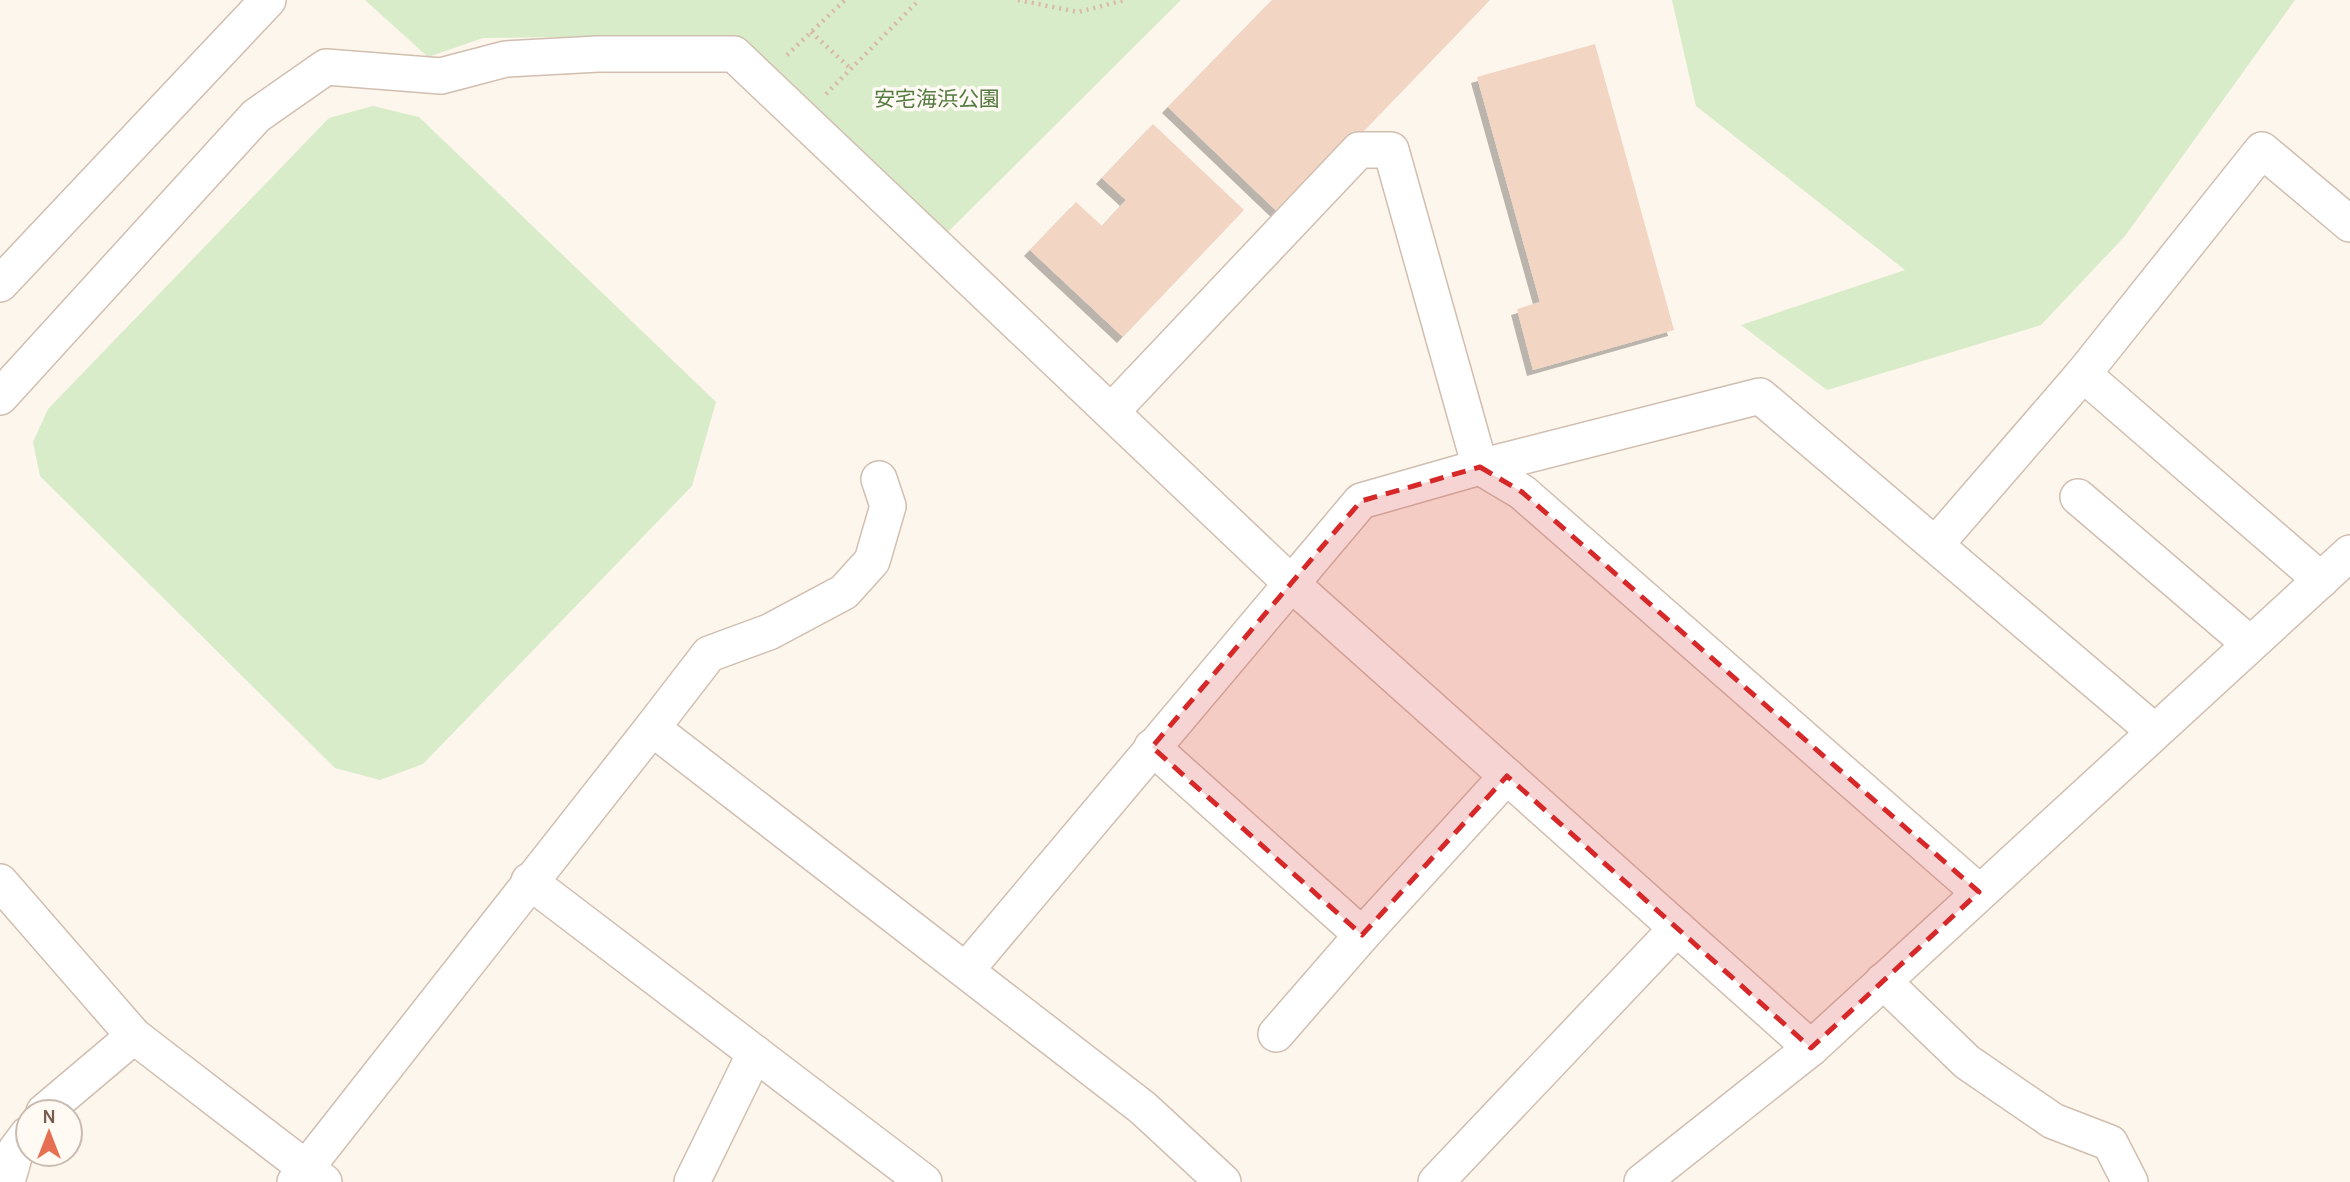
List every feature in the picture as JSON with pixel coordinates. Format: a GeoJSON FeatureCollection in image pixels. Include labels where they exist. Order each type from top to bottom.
{"type":"FeatureCollection","features":[{"type":"Feature","properties":{"kind":"street"},"geometry":{"type":"LineString","coordinates":[[0,284],[268,0]]}},
{"type":"Feature","properties":{"kind":"street"},"geometry":{"type":"LineString","coordinates":[[0,397],[256,116],[327,67],[441,76],[506,59],[598,54],[734,54],[1293,585],[1811,1048]]}},
{"type":"Feature","properties":{"kind":"street"},"geometry":{"type":"LineString","coordinates":[[1111,412],[1359,150],[1391,150],[1479,467],[1522,492],[1979,892]]}},
{"type":"Feature","properties":{"kind":"street"},"geometry":{"type":"LineString","coordinates":[[1936,544],[2083,374],[2262,150],[2350,224]]}},
{"type":"Feature","properties":{"kind":"street"},"geometry":{"type":"LineString","coordinates":[[2083,374],[2320,580]]}},
{"type":"Feature","properties":{"kind":"street"},"geometry":{"type":"LineString","coordinates":[[967,969],[1361,501],[1479,467],[1760,396],[2154,731]]}},
{"type":"Feature","properties":{"kind":"street"},"geometry":{"type":"LineString","coordinates":[[0,882],[134,1036],[309,1177],[529,881],[709,654],[769,632],[844,592],[872,561],[888,506],[879,479]]}},
{"type":"Feature","properties":{"kind":"street"},"geometry":{"type":"LineString","coordinates":[[2078,496],[2250,644]]}},
{"type":"Feature","properties":{"kind":"street"},"geometry":{"type":"LineString","coordinates":[[1642,1182],[1811,1048],[2350,553]]}},
{"type":"Feature","properties":{"kind":"street"},"geometry":{"type":"LineString","coordinates":[[652,728],[967,969],[1143,1108],[1223,1182]]}},
{"type":"Feature","properties":{"kind":"street"},"geometry":{"type":"LineString","coordinates":[[1152,747],[1362,935]]}},
{"type":"Feature","properties":{"kind":"street"},"geometry":{"type":"LineString","coordinates":[[1276,1034],[1507,776]]}},
{"type":"Feature","properties":{"kind":"street"},"geometry":{"type":"LineString","coordinates":[[529,881],[924,1182]]}},
{"type":"Feature","properties":{"kind":"street"},"geometry":{"type":"LineString","coordinates":[[1436,1182],[1677,928]]}},
{"type":"Feature","properties":{"kind":"street"},"geometry":{"type":"LineString","coordinates":[[1883,981],[1967,1062],[2053,1121],[2110,1143],[2130,1182]]}},
{"type":"Feature","properties":{"kind":"street"},"geometry":{"type":"LineString","coordinates":[[61,1098],[134,1036]]}},
{"type":"Feature","properties":{"kind":"street"},"geometry":{"type":"LineString","coordinates":[[691,1182],[755,1053]]}},
{"type":"Feature","properties":{"kind":"street"},"geometry":{"type":"LineString","coordinates":[[7,1182],[14,1157]]}},
{"type":"Feature","properties":{"kind":"path"},"geometry":{"type":"LineString","coordinates":[[761,80],[845,0]]}},
{"type":"Feature","properties":{"kind":"path"},"geometry":{"type":"LineString","coordinates":[[802,119],[917,0]]}},
{"type":"Feature","properties":{"kind":"path"},"geometry":{"type":"LineString","coordinates":[[1018,0],[1077,12],[1125,0]]}},
{"type":"Feature","properties":{"kind":"path"},"geometry":{"type":"LineString","coordinates":[[811,32],[851,69]]}},
{"type":"Feature","properties":{"kind":"highlighted area"},"geometry":{"type":"Polygon","coordinates":[[[1480,467],[1522,492],[1979,892],[1811,1048],[1507,776],[1362,935],[1152,747],[1361,501],[1480,467]]]}},
{"type":"Feature","properties":{"kind":"green space","name":"安宅海浜公園"},"geometry":{"type":"Polygon","coordinates":[[[365,0],[1181,0],[946,234],[761,80],[736,35],[483,38],[428,57],[365,0]]]}},
{"type":"Feature","properties":{"kind":"green space"},"geometry":{"type":"Polygon","coordinates":[[[1672,0],[2295,0],[2125,236],[2041,325],[1827,390],[1741,325],[1905,270],[1696,106],[1672,0]]]}},
{"type":"Feature","properties":{"kind":"green space"},"geometry":{"type":"Polygon","coordinates":[[[373,106],[419,117],[716,402],[692,486],[423,764],[380,780],[335,768],[40,476],[33,442],[48,409],[329,118],[373,106]]]}},
{"type":"Feature","properties":{"kind":"building"},"geometry":{"type":"Polygon","coordinates":[[[1272,0],[1490,0],[1282,216],[1168,107],[1272,0]]]}},
{"type":"Feature","properties":{"kind":"building"},"geometry":{"type":"Polygon","coordinates":[[[1595,44],[1674,330],[1533,370],[1517,309],[1540,302],[1477,77],[1595,44]]]}},
{"type":"Feature","properties":{"kind":"building"},"geometry":{"type":"Polygon","coordinates":[[[1153,124],[1244,210],[1123,337],[1030,250],[1076,202],[1102,226],[1126,200],[1102,178],[1153,124]]]}}]}
